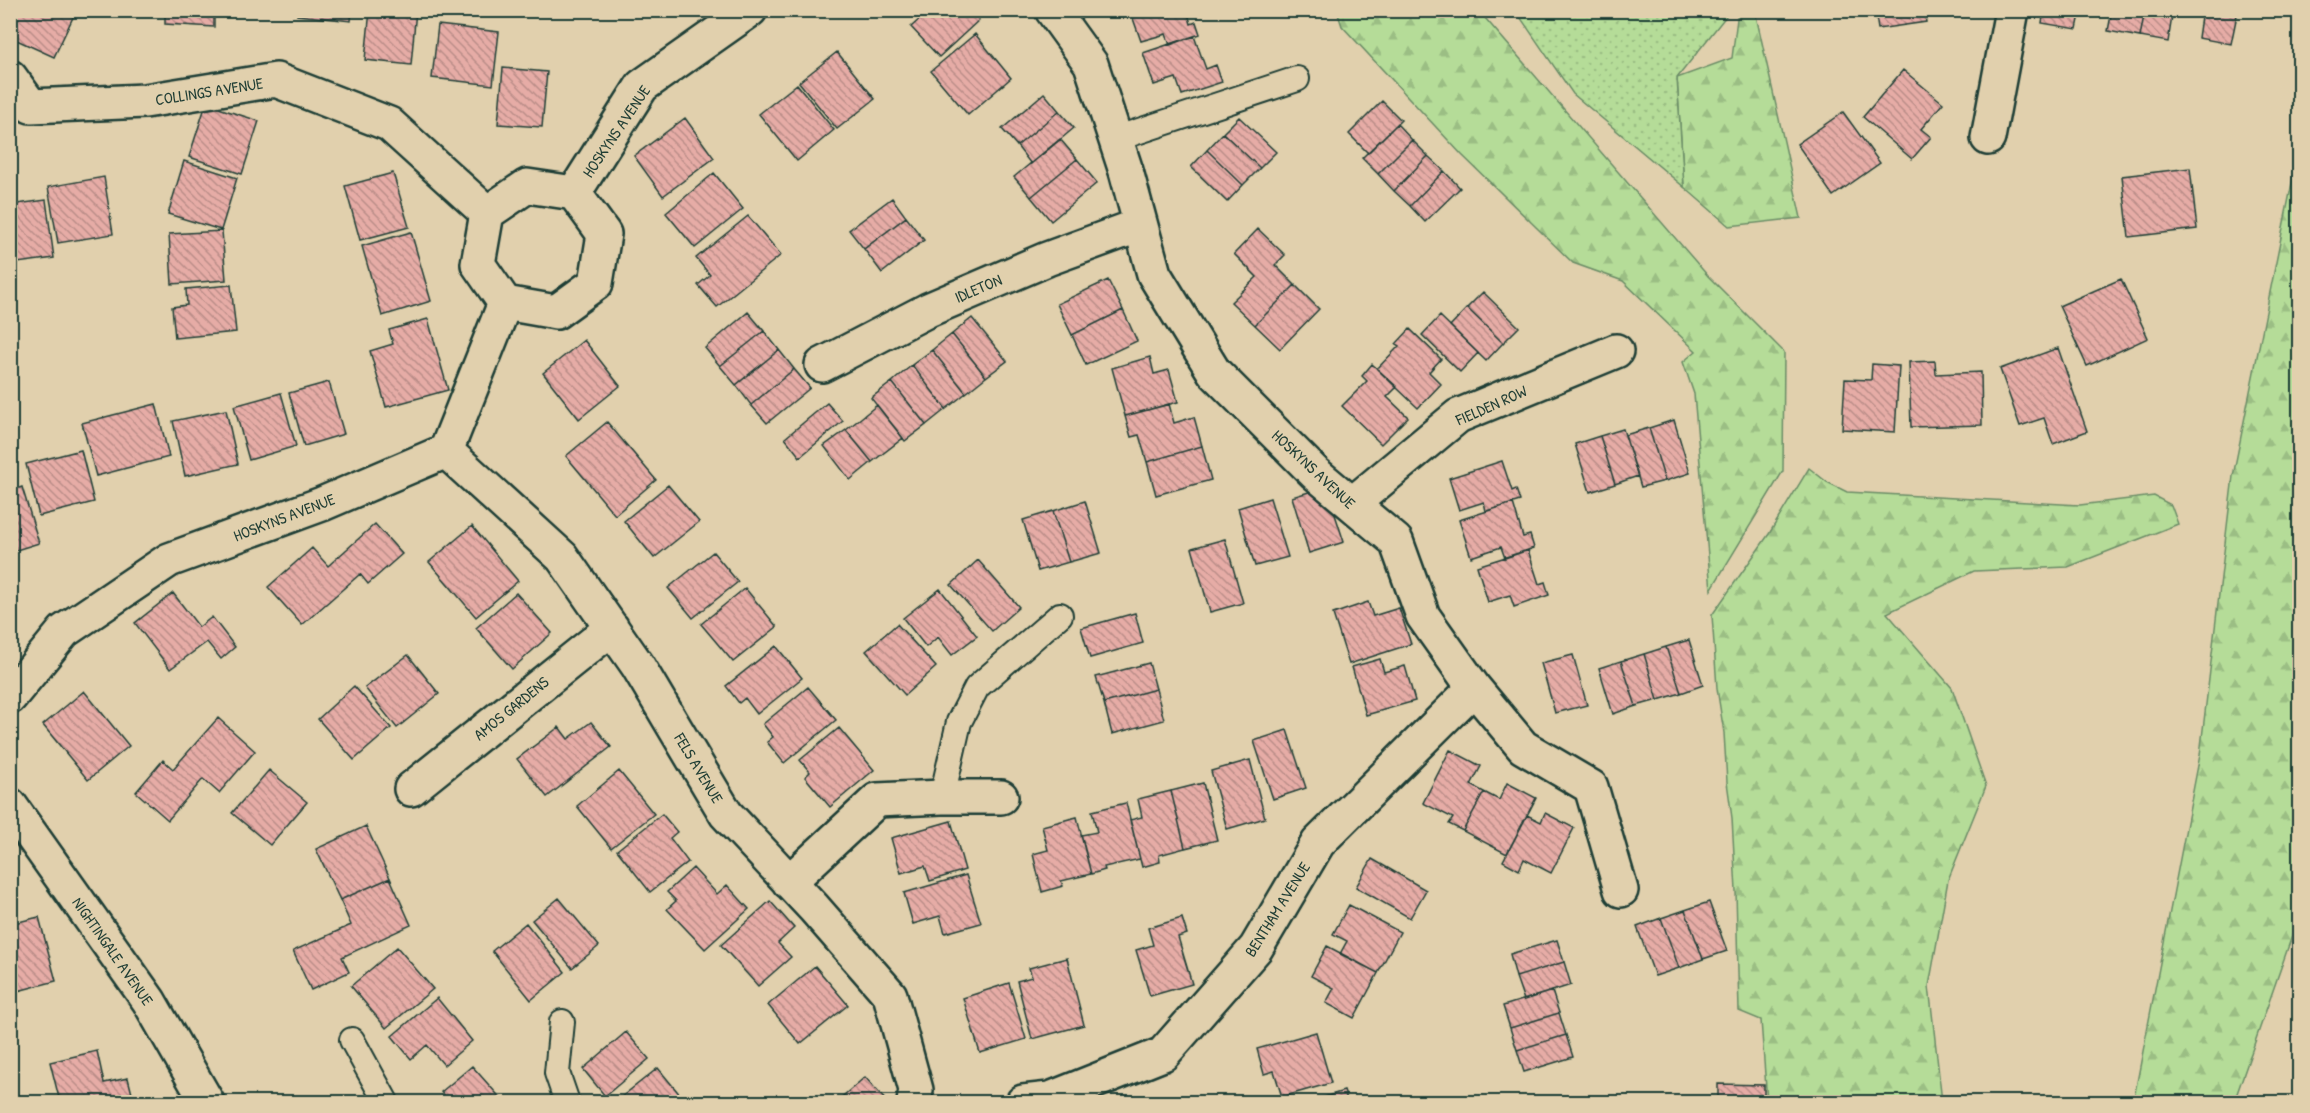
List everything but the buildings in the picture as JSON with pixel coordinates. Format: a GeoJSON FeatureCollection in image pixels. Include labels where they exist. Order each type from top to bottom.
{"type":"FeatureCollection","features":[{"type":"Feature","properties":{"kind":"street","name":"HOSKYNS AVENUE"},"geometry":{"type":"LineString","coordinates":[[574,193],[642,86],[750,10]]}},
{"type":"Feature","properties":{"kind":"street","name":"HOSKYNS AVENUE"},"geometry":{"type":"LineString","coordinates":[[1052,10],[1091,64],[1154,274],[1214,372],[1315,473],[1396,541],[1423,616],[1474,688],[1523,747],[1591,787],[1621,890]]}},
{"type":"Feature","properties":{"kind":"street"},"geometry":{"type":"LineString","coordinates":[[1988,138],[2012,10]]}},
{"type":"Feature","properties":{"kind":"street","name":"COLLINGS AVENUE"},"geometry":{"type":"LineString","coordinates":[[10,77],[31,106],[145,101],[276,80],[389,124],[487,213]]}},
{"type":"Feature","properties":{"kind":"street","name":"HOSKYNS AVENUE"},"geometry":{"type":"LineString","coordinates":[[487,213],[527,186],[574,193],[604,234],[596,283],[556,312],[505,303]]}},
{"type":"Feature","properties":{"kind":"street"},"geometry":{"type":"LineString","coordinates":[[446,452],[505,303],[478,264],[487,213]]}},
{"type":"Feature","properties":{"kind":"street","name":"IDLETON"},"geometry":{"type":"LineString","coordinates":[[822,365],[928,310],[1047,259],[1140,225]]}},
{"type":"Feature","properties":{"kind":"street","name":"FIELDEN ROW"},"geometry":{"type":"LineString","coordinates":[[1352,504],[1458,416],[1616,351]]}},
{"type":"Feature","properties":{"kind":"street","name":"HOSKYNS AVENUE"},"geometry":{"type":"LineString","coordinates":[[10,697],[64,631],[169,560],[322,504],[446,452]]}},
{"type":"Feature","properties":{"kind":"street","name":"FELS AVENUE"},"geometry":{"type":"LineString","coordinates":[[446,452],[562,558],[638,666],[726,814],[890,996],[916,1090],[914,1102]]}},
{"type":"Feature","properties":{"kind":"street","name":"AMOS GARDENS"},"geometry":{"type":"LineString","coordinates":[[411,789],[612,628]]}},
{"type":"Feature","properties":{"kind":"street","name":"BENTHAM AVENUE"},"geometry":{"type":"LineString","coordinates":[[1023,1102],[1050,1099],[1163,1054],[1256,948],[1318,843],[1474,688]]}},
{"type":"Feature","properties":{"kind":"street"},"geometry":{"type":"LineString","coordinates":[[789,882],[877,800],[1001,797]]}},
{"type":"Feature","properties":{"kind":"street","name":"NIGHTINGALE AVENUE"},"geometry":{"type":"LineString","coordinates":[[10,805],[149,1000],[207,1102]]}},
{"type":"Feature","properties":{"kind":"lane"},"geometry":{"type":"LineString","coordinates":[[1115,139],[1297,79]]}},
{"type":"Feature","properties":{"kind":"lane"},"geometry":{"type":"LineString","coordinates":[[942,797],[959,722],[977,687],[1060,615]]}},
{"type":"Feature","properties":{"kind":"lane"},"geometry":{"type":"LineString","coordinates":[[562,1022],[557,1073],[567,1102]]}},
{"type":"Feature","properties":{"kind":"lane"},"geometry":{"type":"LineString","coordinates":[[352,1040],[386,1102]]}},
{"type":"Feature","properties":{"kind":"green space"},"geometry":{"type":"Polygon","coordinates":[[[1337,11],[1479,11],[1708,276],[1784,352],[1783,471],[1711,590],[1694,394],[1683,362],[1696,351],[1623,281],[1573,263],[1462,155],[1342,26],[1337,11]]]}},
{"type":"Feature","properties":{"kind":"green space"},"geometry":{"type":"Polygon","coordinates":[[[1516,11],[1730,11],[1677,78],[1684,187],[1573,94],[1516,11]]]}},
{"type":"Feature","properties":{"kind":"green space"},"geometry":{"type":"Polygon","coordinates":[[[1738,11],[1755,11],[1801,218],[1729,226],[1684,187],[1677,78],[1732,58],[1738,11]]]}},
{"type":"Feature","properties":{"kind":"green space"},"geometry":{"type":"Polygon","coordinates":[[[2299,148],[2299,916],[2234,1102],[2131,1102],[2134,1098],[2200,755],[2233,476],[2299,148]]]}},
{"type":"Feature","properties":{"kind":"green space"},"geometry":{"type":"Polygon","coordinates":[[[1809,468],[1827,482],[1847,492],[2080,505],[2154,496],[2171,505],[2178,524],[2068,567],[1974,571],[1887,613],[1952,688],[1986,786],[1948,880],[1929,986],[1942,1102],[1767,1102],[1761,1020],[1739,1011],[1732,818],[1717,688],[1712,615],[1769,534],[1809,468]]]}}]}
